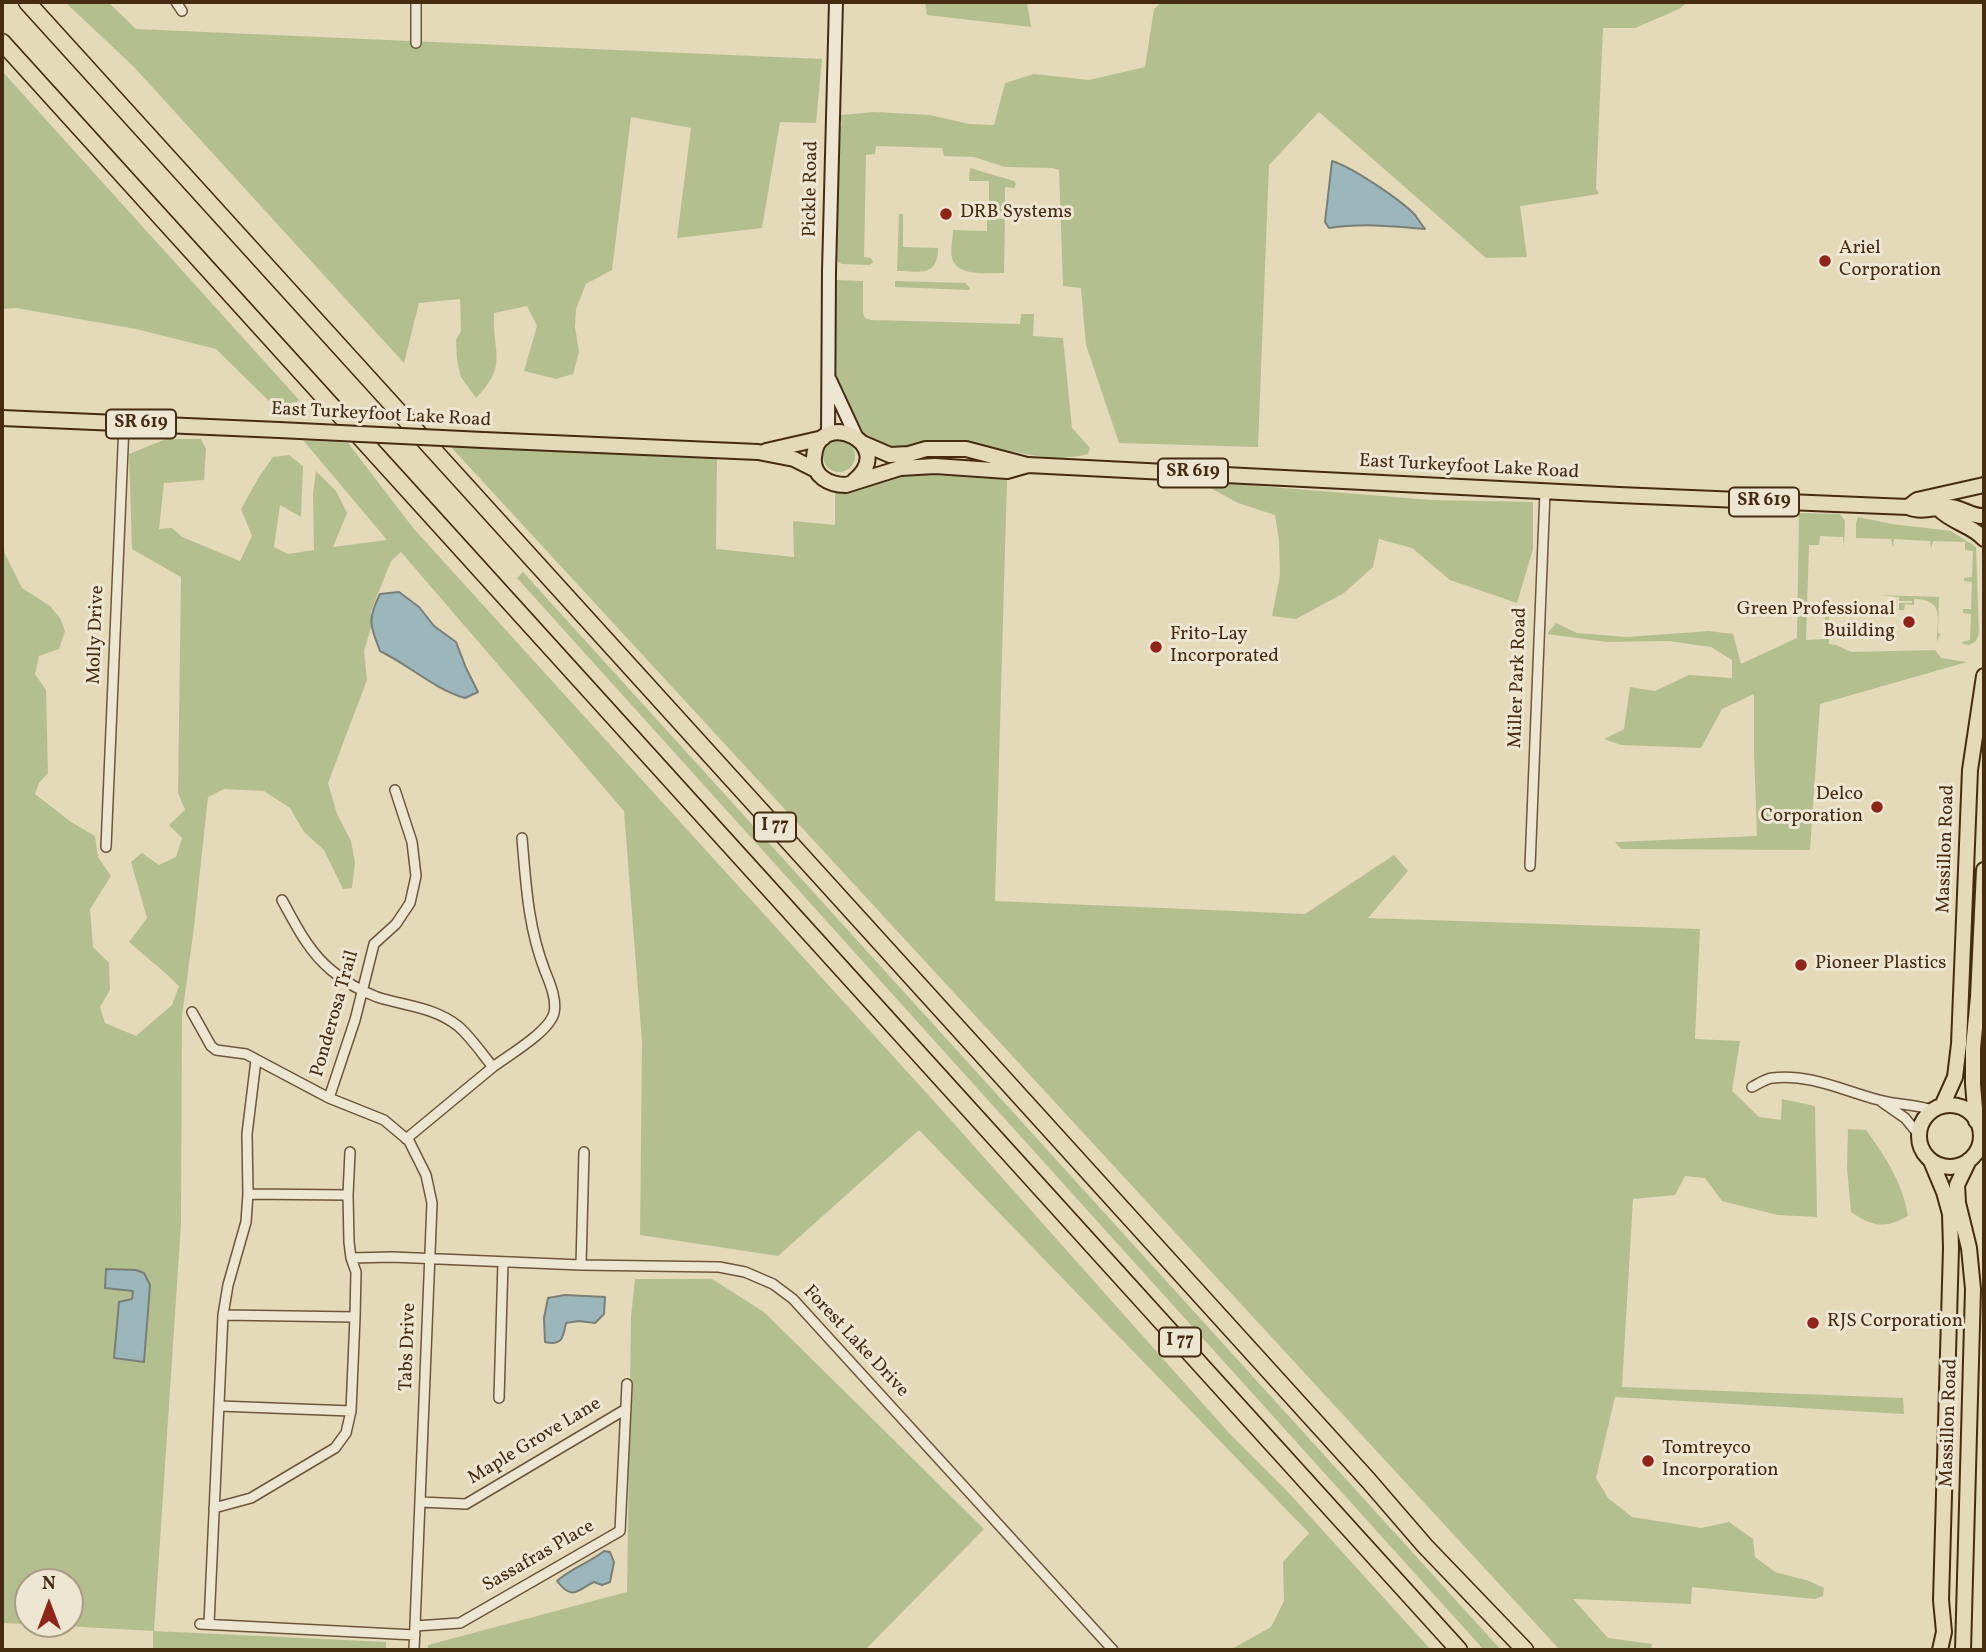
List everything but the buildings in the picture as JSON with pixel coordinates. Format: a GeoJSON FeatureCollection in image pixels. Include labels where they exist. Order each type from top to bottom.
{"type":"FeatureCollection","features":[{"type":"Feature","properties":{"kind":"highway","name":"I 77"},"geometry":{"type":"LineString","coordinates":[[27,2],[1425,1546],[1525,1650]]}},
{"type":"Feature","properties":{"kind":"highway","name":"I 77"},"geometry":{"type":"LineString","coordinates":[[2,42],[1459,1650]]}},
{"type":"Feature","properties":{"kind":"main road","name":"East Turkeyfoot Lake Road"},"geometry":{"type":"LineString","coordinates":[[2,418],[758,452],[794,459],[816,470]]}},
{"type":"Feature","properties":{"kind":"main road"},"geometry":{"type":"LineString","coordinates":[[839,432],[859,440],[866,451],[865,468],[861,476],[854,481],[837,485],[828,482],[816,470],[814,453],[817,444],[825,436],[839,432]]}},
{"type":"Feature","properties":{"kind":"main road","name":"East Turkeyfoot Lake Road"},"geometry":{"type":"LineString","coordinates":[[758,452],[825,436]]}},
{"type":"Feature","properties":{"kind":"main road","name":"East Turkeyfoot Lake Road"},"geometry":{"type":"LineString","coordinates":[[859,440],[890,455],[909,454],[926,449],[966,449],[1028,466]]}},
{"type":"Feature","properties":{"kind":"main road","name":"East Turkeyfoot Lake Road"},"geometry":{"type":"LineString","coordinates":[[854,481],[900,468],[934,466],[1007,471],[1028,466],[1908,507],[1915,510],[1949,507],[1984,516]]}},
{"type":"Feature","properties":{"kind":"main road","name":"East Turkeyfoot Lake Road"},"geometry":{"type":"LineString","coordinates":[[1908,507],[1917,500],[1984,485]]}},
{"type":"Feature","properties":{"kind":"main road"},"geometry":{"type":"LineString","coordinates":[[1984,501],[1984,516]]}},
{"type":"Feature","properties":{"kind":"main road"},"geometry":{"type":"LineString","coordinates":[[1939,509],[1945,516],[1968,526],[1984,540]]}},
{"type":"Feature","properties":{"kind":"main road","name":"Massillon Road"},"geometry":{"type":"LineString","coordinates":[[1938,1108],[1955,1077],[1959,1044],[1970,770],[1984,676]]}},
{"type":"Feature","properties":{"kind":"main road","name":"Massillon Road"},"geometry":{"type":"LineString","coordinates":[[1980,1125],[1973,1084],[1973,1048],[1984,870]]}},
{"type":"Feature","properties":{"kind":"main road"},"geometry":{"type":"LineString","coordinates":[[1952,1105],[1962,1108],[1971,1113],[1980,1125],[1980,1142],[1976,1156],[1960,1165],[1940,1166],[1924,1154],[1919,1135],[1921,1125],[1926,1116],[1938,1108],[1952,1105]]}},
{"type":"Feature","properties":{"kind":"main road","name":"Massillon Road"},"geometry":{"type":"LineString","coordinates":[[1963,1650],[1973,1289],[1969,1248],[1958,1203],[1957,1185],[1976,1156]]}},
{"type":"Feature","properties":{"kind":"main road","name":"Massillon Road"},"geometry":{"type":"LineString","coordinates":[[1931,1161],[1950,1214],[1951,1248],[1941,1600],[1944,1632],[1940,1650]]}},
{"type":"Feature","properties":{"kind":"street"},"geometry":{"type":"LineString","coordinates":[[176,2],[182,11]]}},
{"type":"Feature","properties":{"kind":"street"},"geometry":{"type":"LineString","coordinates":[[416,2],[416,43]]}},
{"type":"Feature","properties":{"kind":"street","name":"Pickle Road"},"geometry":{"type":"LineString","coordinates":[[825,436],[829,376],[836,2]]}},
{"type":"Feature","properties":{"kind":"street","name":"Pickle Road"},"geometry":{"type":"LineString","coordinates":[[829,376],[859,440]]}},
{"type":"Feature","properties":{"kind":"street","name":"Molly Drive"},"geometry":{"type":"LineString","coordinates":[[106,847],[124,424]]}},
{"type":"Feature","properties":{"kind":"street","name":"Miller Park Road"},"geometry":{"type":"LineString","coordinates":[[1530,866],[1545,492]]}},
{"type":"Feature","properties":{"kind":"street","name":"Ponderosa Trail"},"geometry":{"type":"LineString","coordinates":[[329,1098],[355,1020],[374,944],[396,924],[410,903],[416,876],[412,842],[395,790]]}},
{"type":"Feature","properties":{"kind":"street"},"geometry":{"type":"LineString","coordinates":[[406,1139],[547,1026],[554,1013],[550,982],[536,947],[529,914],[522,838]]}},
{"type":"Feature","properties":{"kind":"street"},"geometry":{"type":"LineString","coordinates":[[282,900],[312,952],[332,971],[363,991],[419,1007],[449,1021],[458,1027],[493,1067]]}},
{"type":"Feature","properties":{"kind":"street","name":"Tabs Drive"},"geometry":{"type":"LineString","coordinates":[[192,1012],[216,1050],[246,1054],[329,1098],[384,1120],[409,1141],[426,1175],[432,1203],[414,1650]]}},
{"type":"Feature","properties":{"kind":"street"},"geometry":{"type":"LineString","coordinates":[[256,1060],[247,1134],[246,1222],[228,1285],[223,1315],[214,1508],[205,1624],[415,1631]]}},
{"type":"Feature","properties":{"kind":"street"},"geometry":{"type":"LineString","coordinates":[[1752,1087],[1770,1078],[1802,1078],[1881,1101],[1938,1108]]}},
{"type":"Feature","properties":{"kind":"street"},"geometry":{"type":"LineString","coordinates":[[1881,1101],[1905,1118],[1919,1135]]}},
{"type":"Feature","properties":{"kind":"street"},"geometry":{"type":"LineString","coordinates":[[214,1508],[251,1498],[335,1448],[346,1433],[351,1411],[356,1272],[348,1242],[350,1152]]}},
{"type":"Feature","properties":{"kind":"street"},"geometry":{"type":"LineString","coordinates":[[581,1265],[584,1152]]}},
{"type":"Feature","properties":{"kind":"street"},"geometry":{"type":"LineString","coordinates":[[248,1194],[348,1195]]}},
{"type":"Feature","properties":{"kind":"street","name":"Forest Lake Drive"},"geometry":{"type":"LineString","coordinates":[[351,1258],[719,1267],[745,1272],[773,1284],[793,1299],[1113,1650]]}},
{"type":"Feature","properties":{"kind":"street"},"geometry":{"type":"LineString","coordinates":[[499,1398],[503,1262]]}},
{"type":"Feature","properties":{"kind":"street"},"geometry":{"type":"LineString","coordinates":[[223,1315],[355,1317]]}},
{"type":"Feature","properties":{"kind":"street","name":"Sassafras Place"},"geometry":{"type":"LineString","coordinates":[[415,1631],[457,1624],[620,1531],[627,1384]]}},
{"type":"Feature","properties":{"kind":"street"},"geometry":{"type":"LineString","coordinates":[[219,1406],[351,1411]]}},
{"type":"Feature","properties":{"kind":"street","name":"Maple Grove Lane"},"geometry":{"type":"LineString","coordinates":[[420,1502],[466,1504],[626,1409]]}},
{"type":"Feature","properties":{"kind":"green space"},"geometry":{"type":"Polygon","coordinates":[[[65,2],[108,2],[136,29],[822,59],[816,123],[780,122],[762,228],[677,238],[691,128],[631,117],[612,270],[586,284],[576,309],[575,327],[579,352],[573,374],[556,379],[524,371],[537,326],[527,306],[494,313],[496,367],[476,398],[461,377],[457,360],[456,340],[461,331],[460,299],[419,303],[404,363],[134,67],[65,2]]]}},
{"type":"Feature","properties":{"kind":"green space"},"geometry":{"type":"Polygon","coordinates":[[[925,2],[1027,2],[1031,27],[927,15],[925,2]]]}},
{"type":"Feature","properties":{"kind":"green space"},"geometry":{"type":"Polygon","coordinates":[[[1162,2],[1688,2],[1679,9],[1635,28],[1603,28],[1596,188],[1599,194],[1520,206],[1527,257],[1486,258],[1319,112],[1269,165],[1258,447],[1119,443],[1086,345],[1081,288],[1063,286],[1059,170],[1005,167],[974,157],[944,156],[942,148],[876,146],[875,154],[866,155],[864,257],[871,258],[873,262],[870,265],[842,264],[835,255],[837,133],[842,124],[840,115],[874,112],[930,115],[969,124],[994,125],[1005,83],[1034,74],[1089,80],[1145,67],[1154,9],[1162,2]]]}},
{"type":"Feature","properties":{"kind":"green space"},"geometry":{"type":"Polygon","coordinates":[[[2,71],[300,401],[274,406],[216,349],[136,329],[16,308],[2,309],[2,71]]]}},
{"type":"Feature","properties":{"kind":"green space"},"geometry":{"type":"Polygon","coordinates":[[[970,168],[1014,181],[1014,188],[1005,187],[1005,213],[994,213],[994,207],[989,207],[989,181],[969,181],[970,168]]]}},
{"type":"Feature","properties":{"kind":"green space"},"geometry":{"type":"Polygon","coordinates":[[[899,214],[903,214],[903,247],[938,248],[935,264],[926,271],[897,271],[899,214]]]}},
{"type":"Feature","properties":{"kind":"green space"},"geometry":{"type":"Polygon","coordinates":[[[987,218],[1005,219],[1004,273],[967,271],[955,264],[952,258],[953,230],[987,231],[987,218]]]}},
{"type":"Feature","properties":{"kind":"green space"},"geometry":{"type":"Polygon","coordinates":[[[837,280],[863,281],[863,314],[871,320],[1020,324],[1021,314],[1034,314],[1033,336],[1063,338],[1072,428],[1090,448],[1088,454],[1061,458],[988,448],[896,449],[877,443],[865,435],[847,410],[834,365],[831,334],[834,286],[837,280]]]}},
{"type":"Feature","properties":{"kind":"green space"},"geometry":{"type":"Polygon","coordinates":[[[895,281],[965,283],[970,288],[895,287],[895,281]]]}},
{"type":"Feature","properties":{"kind":"green space"},"geometry":{"type":"Polygon","coordinates":[[[166,439],[201,439],[206,449],[204,480],[164,483],[159,529],[172,528],[182,537],[240,561],[252,536],[241,509],[273,457],[289,455],[303,466],[301,517],[280,505],[274,547],[288,554],[314,550],[313,494],[316,471],[336,491],[347,513],[333,547],[387,540],[303,440],[348,443],[414,529],[941,1109],[1229,1433],[1287,1491],[1431,1650],[1230,1650],[1271,1627],[1284,1601],[1283,1562],[1309,1533],[919,1130],[778,1256],[640,1235],[642,1042],[624,811],[401,552],[391,561],[371,611],[371,628],[364,651],[367,680],[328,783],[337,814],[351,841],[355,862],[352,888],[343,889],[324,850],[304,832],[290,808],[264,791],[224,789],[208,797],[182,1016],[181,1224],[154,1631],[386,1642],[386,1650],[153,1650],[153,1631],[84,1627],[84,1568],[14,1568],[14,1623],[2,1623],[2,540],[5,554],[22,588],[50,606],[60,618],[65,631],[59,649],[39,656],[35,674],[46,690],[48,773],[39,783],[35,794],[71,822],[95,836],[98,857],[111,876],[90,909],[93,947],[109,963],[110,990],[100,1007],[105,1023],[136,1036],[172,1005],[179,986],[129,942],[147,918],[131,862],[142,853],[159,865],[176,857],[182,838],[169,825],[185,810],[178,793],[181,577],[132,549],[129,454],[166,439]]]}},
{"type":"Feature","properties":{"kind":"green space"},"geometry":{"type":"Polygon","coordinates":[[[839,440],[850,445],[855,456],[850,467],[839,472],[828,467],[823,456],[828,445],[839,440]]]}},
{"type":"Feature","properties":{"kind":"green space"},"geometry":{"type":"Polygon","coordinates":[[[450,446],[717,455],[716,549],[794,557],[793,521],[835,525],[835,493],[861,490],[882,480],[917,474],[1007,480],[995,901],[1305,914],[1394,855],[1408,871],[1368,918],[1700,929],[1695,1039],[1740,1041],[1732,1091],[1759,1117],[1781,1120],[1782,1099],[1815,1106],[1817,1217],[1778,1215],[1722,1201],[1705,1178],[1685,1176],[1675,1195],[1633,1199],[1622,1387],[1903,1398],[1904,1414],[1615,1397],[1596,1478],[1608,1498],[1632,1517],[1701,1528],[1729,1522],[1753,1539],[1755,1557],[1775,1572],[1824,1588],[1823,1596],[1815,1599],[1692,1587],[1691,1604],[1573,1599],[1608,1638],[1652,1644],[1651,1650],[1560,1650],[450,446]]]}},
{"type":"Feature","properties":{"kind":"green space"},"geometry":{"type":"Polygon","coordinates":[[[1222,483],[1431,500],[1533,502],[1533,549],[1517,603],[1450,580],[1412,548],[1379,539],[1373,567],[1344,593],[1296,619],[1272,616],[1280,575],[1275,515],[1238,503],[1209,487],[1222,483]]]}},
{"type":"Feature","properties":{"kind":"green space"},"geometry":{"type":"Polygon","coordinates":[[[1799,513],[1840,514],[1845,521],[1844,546],[1843,537],[1820,536],[1819,545],[1809,545],[1806,640],[1825,639],[1827,614],[1829,644],[1851,652],[1935,650],[1941,658],[1967,662],[1820,704],[1810,850],[1621,849],[1615,842],[1757,836],[1754,694],[1722,709],[1701,748],[1621,745],[1604,739],[1624,729],[1630,687],[1655,691],[1689,675],[1732,678],[1732,660],[1711,647],[1669,641],[1607,642],[1547,634],[1556,623],[1577,633],[1627,637],[1709,631],[1733,634],[1741,664],[1797,638],[1799,513]]]}},
{"type":"Feature","properties":{"kind":"green space"},"geometry":{"type":"Polygon","coordinates":[[[1858,517],[1951,531],[1976,547],[1979,634],[1976,641],[1969,645],[1962,642],[1970,640],[1971,614],[1963,613],[1963,609],[1971,609],[1972,582],[1964,581],[1964,578],[1972,577],[1973,551],[1965,550],[1965,542],[1933,541],[1931,549],[1930,541],[1894,539],[1893,548],[1891,539],[1856,538],[1858,517]]]}},
{"type":"Feature","properties":{"kind":"green space"},"geometry":{"type":"Polygon","coordinates":[[[523,572],[1501,1650],[1484,1650],[517,578],[523,572]]]}},
{"type":"Feature","properties":{"kind":"green space"},"geometry":{"type":"Polygon","coordinates":[[[1878,595],[1939,597],[1940,634],[1937,642],[1938,618],[1935,606],[1924,600],[1914,599],[1914,605],[1905,604],[1904,610],[1899,610],[1899,603],[1912,601],[1899,601],[1899,597],[1878,595]]]}},
{"type":"Feature","properties":{"kind":"green space"},"geometry":{"type":"Polygon","coordinates":[[[1848,1129],[1866,1130],[1873,1140],[1897,1181],[1908,1216],[1892,1223],[1879,1224],[1866,1221],[1851,1212],[1847,1168],[1848,1129]]]}},
{"type":"Feature","properties":{"kind":"green space"},"geometry":{"type":"Polygon","coordinates":[[[635,1279],[712,1279],[764,1312],[984,1529],[865,1650],[428,1650],[428,1645],[627,1592],[631,1317],[635,1279]]]}},
{"type":"Feature","properties":{"kind":"water"},"geometry":{"type":"Polygon","coordinates":[[[1332,161],[1388,193],[1415,215],[1425,229],[1365,225],[1329,228],[1325,222],[1332,161]]]}},
{"type":"Feature","properties":{"kind":"water"},"geometry":{"type":"Polygon","coordinates":[[[399,592],[419,607],[434,626],[456,642],[478,692],[465,698],[454,694],[380,651],[371,623],[373,610],[380,594],[399,592]]]}},
{"type":"Feature","properties":{"kind":"water"},"geometry":{"type":"Polygon","coordinates":[[[106,1269],[136,1270],[144,1273],[150,1285],[144,1362],[114,1358],[119,1302],[132,1299],[133,1291],[105,1288],[106,1269]]]}},
{"type":"Feature","properties":{"kind":"water"},"geometry":{"type":"Polygon","coordinates":[[[565,1295],[605,1297],[604,1314],[595,1323],[566,1323],[559,1341],[545,1342],[544,1318],[548,1298],[565,1295]]]}},
{"type":"Feature","properties":{"kind":"water"},"geometry":{"type":"Polygon","coordinates":[[[604,1551],[610,1552],[614,1562],[610,1582],[602,1585],[594,1582],[572,1592],[567,1591],[557,1581],[568,1573],[604,1551]]]}},
{"type":"Feature","properties":{"kind":"place","name":"DRB Systems"},"geometry":{"type":"Point","coordinates":[946,214]}},
{"type":"Feature","properties":{"kind":"place","name":"Ariel Corporation"},"geometry":{"type":"Point","coordinates":[1825,261]}},
{"type":"Feature","properties":{"kind":"place","name":"Green Professional Building"},"geometry":{"type":"Point","coordinates":[1909,622]}},
{"type":"Feature","properties":{"kind":"place","name":"Frito-Lay Incorporated"},"geometry":{"type":"Point","coordinates":[1156,647]}},
{"type":"Feature","properties":{"kind":"place","name":"Delco Corporation"},"geometry":{"type":"Point","coordinates":[1877,807]}},
{"type":"Feature","properties":{"kind":"place","name":"Pioneer Plastics"},"geometry":{"type":"Point","coordinates":[1801,965]}},
{"type":"Feature","properties":{"kind":"place","name":"RJS Corporation"},"geometry":{"type":"Point","coordinates":[1813,1323]}},
{"type":"Feature","properties":{"kind":"place","name":"Tomtreyco Incorporation"},"geometry":{"type":"Point","coordinates":[1648,1461]}}]}
